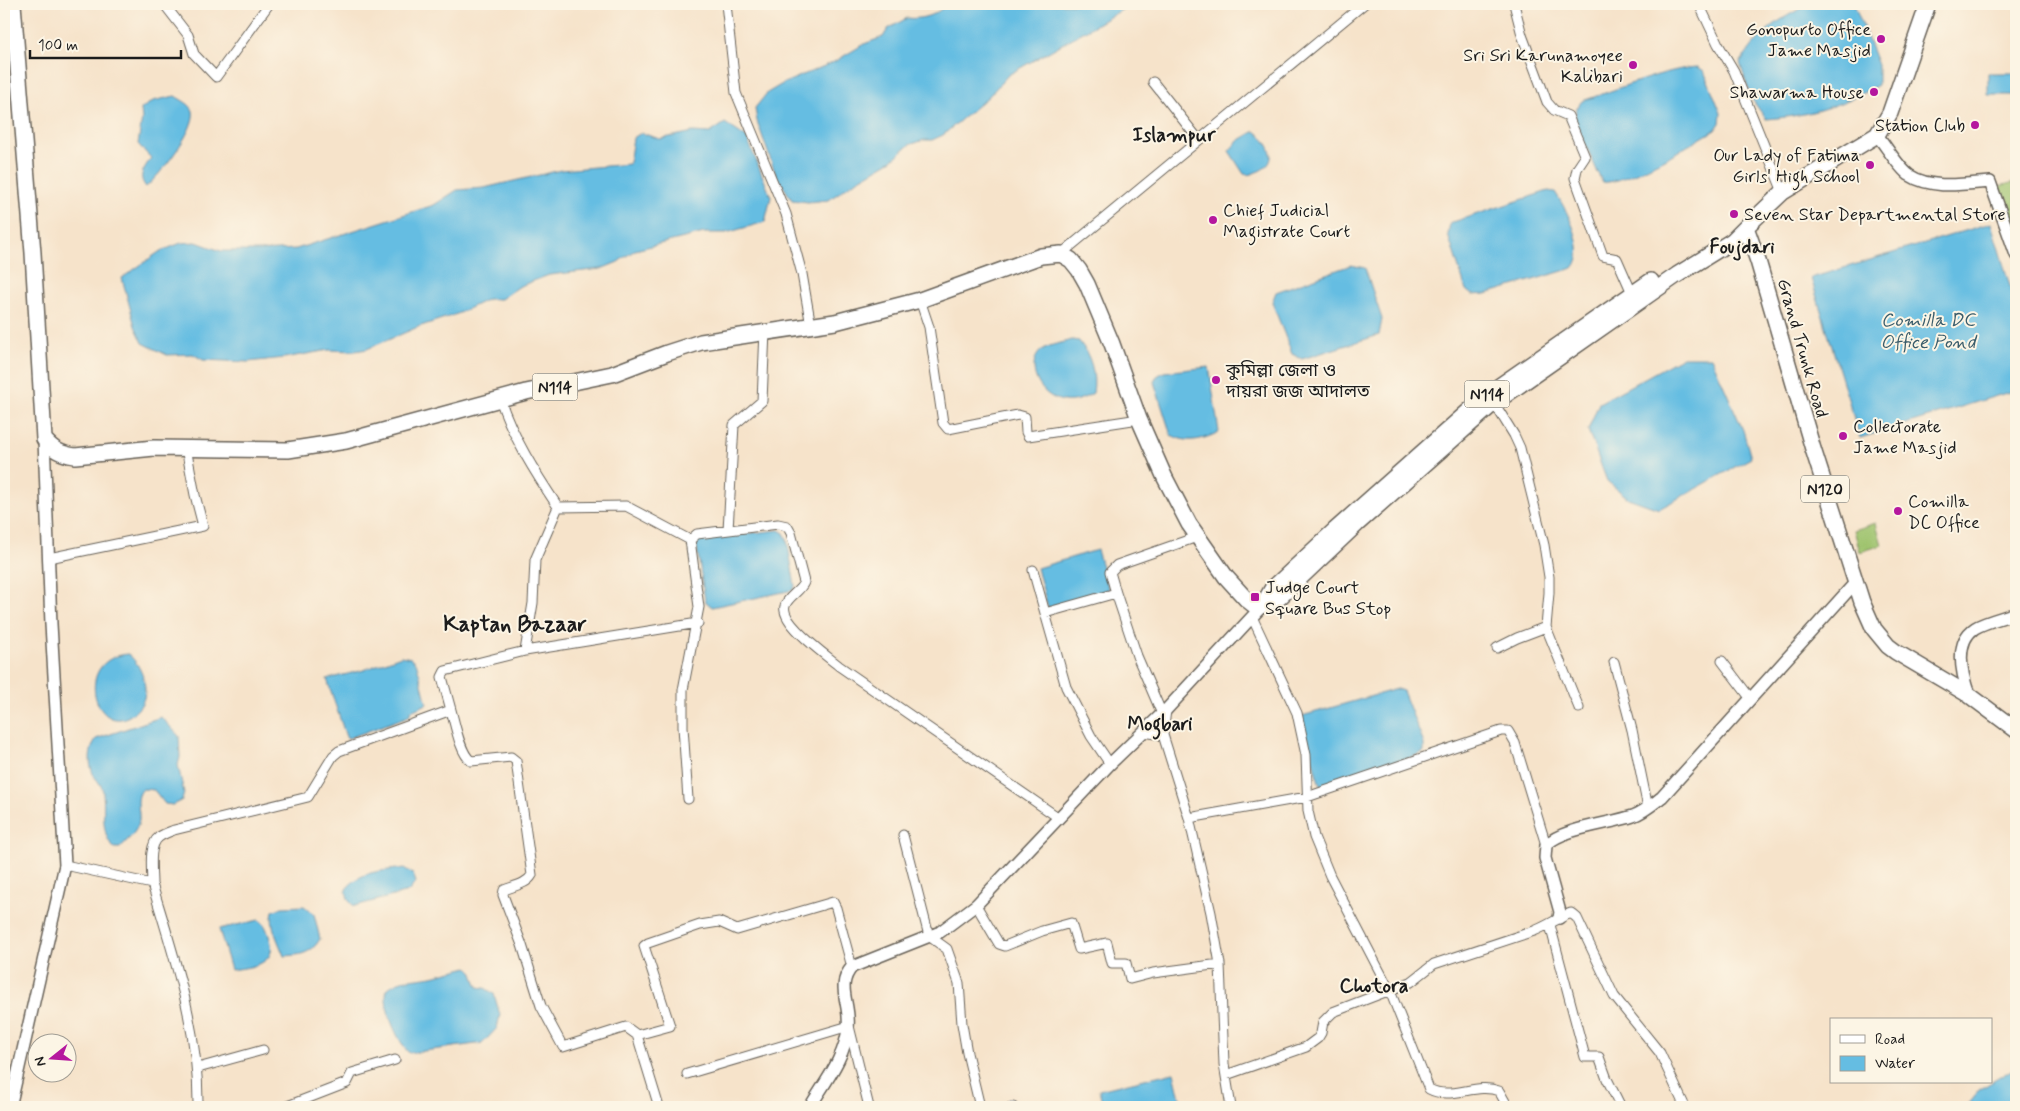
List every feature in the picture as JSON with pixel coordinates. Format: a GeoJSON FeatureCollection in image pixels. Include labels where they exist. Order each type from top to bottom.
{"type":"FeatureCollection","features":[{"type":"Feature","properties":{"kind":"highway"},"geometry":{"type":"LineString","coordinates":[[13,4],[44,439]]}},
{"type":"Feature","properties":{"kind":"highway"},"geometry":{"type":"LineString","coordinates":[[1746,227],[1783,192],[1877,135],[1890,113],[1928,4]]}},
{"type":"Feature","properties":{"kind":"highway","name":"N114"},"geometry":{"type":"LineString","coordinates":[[1263,605],[1272,589],[1321,551],[1423,450],[1632,293],[1727,232],[1746,227]]}},
{"type":"Feature","properties":{"kind":"highway","name":"N114"},"geometry":{"type":"LineString","coordinates":[[1491,398],[1677,275],[1732,241],[1746,227]]}},
{"type":"Feature","properties":{"kind":"highway","name":"Grand Trunk Road"},"geometry":{"type":"LineString","coordinates":[[1746,227],[1758,260],[1813,449],[1855,583],[1871,624],[1888,646],[1969,695],[2016,730]]}},
{"type":"Feature","properties":{"kind":"highway"},"geometry":{"type":"LineString","coordinates":[[1061,254],[1071,260],[1086,284],[1112,344],[1139,420],[1165,478],[1197,537],[1226,577],[1246,599],[1255,606],[1263,605]]}},
{"type":"Feature","properties":{"kind":"highway","name":"N114"},"geometry":{"type":"LineString","coordinates":[[44,439],[57,451],[65,455],[76,456],[154,448],[288,450],[346,441],[500,399],[612,374],[701,342],[765,331],[811,326],[920,300],[1041,256],[1061,254]]}},
{"type":"Feature","properties":{"kind":"street"},"geometry":{"type":"LineString","coordinates":[[164,4],[188,35],[194,54],[216,77],[269,4]]}},
{"type":"Feature","properties":{"kind":"street"},"geometry":{"type":"LineString","coordinates":[[726,4],[736,93],[786,214],[802,274],[811,326]]}},
{"type":"Feature","properties":{"kind":"street"},"geometry":{"type":"LineString","coordinates":[[1061,254],[1364,4]]}},
{"type":"Feature","properties":{"kind":"street"},"geometry":{"type":"LineString","coordinates":[[1514,4],[1522,35],[1547,102],[1554,110],[1568,116],[1585,157],[1577,169],[1575,178],[1603,256],[1617,259],[1632,293]]}},
{"type":"Feature","properties":{"kind":"street"},"geometry":{"type":"LineString","coordinates":[[1699,4],[1718,44],[1734,71],[1783,192]]}},
{"type":"Feature","properties":{"kind":"street"},"geometry":{"type":"LineString","coordinates":[[1153,82],[1199,140]]}},
{"type":"Feature","properties":{"kind":"street"},"geometry":{"type":"LineString","coordinates":[[1877,135],[1908,174],[1918,179],[1937,184],[1990,182],[2016,255]]}},
{"type":"Feature","properties":{"kind":"street"},"geometry":{"type":"LineString","coordinates":[[920,300],[929,327],[943,423],[948,428],[1018,415],[1025,417],[1028,436],[1139,420]]}},
{"type":"Feature","properties":{"kind":"street"},"geometry":{"type":"LineString","coordinates":[[728,530],[734,427],[737,422],[762,401],[765,331]]}},
{"type":"Feature","properties":{"kind":"street"},"geometry":{"type":"LineString","coordinates":[[1491,398],[1520,448],[1544,546],[1549,593],[1546,627],[1579,708]]}},
{"type":"Feature","properties":{"kind":"street"},"geometry":{"type":"LineString","coordinates":[[500,399],[506,416],[530,462],[558,508]]}},
{"type":"Feature","properties":{"kind":"street"},"geometry":{"type":"LineString","coordinates":[[10,1107],[65,865],[58,761],[44,439]]}},
{"type":"Feature","properties":{"kind":"street"},"geometry":{"type":"LineString","coordinates":[[49,558],[203,526],[186,448]]}},
{"type":"Feature","properties":{"kind":"street"},"geometry":{"type":"LineString","coordinates":[[558,508],[626,506],[690,540]]}},
{"type":"Feature","properties":{"kind":"street"},"geometry":{"type":"LineString","coordinates":[[525,651],[533,602],[535,560],[558,508]]}},
{"type":"Feature","properties":{"kind":"street"},"geometry":{"type":"LineString","coordinates":[[690,540],[697,534],[778,524],[786,526],[791,533],[804,582],[785,606],[784,613],[790,622],[814,646],[839,666],[1059,818]]}},
{"type":"Feature","properties":{"kind":"street"},"geometry":{"type":"LineString","coordinates":[[1197,537],[1116,565],[1110,572],[1138,656],[1164,712],[1163,735],[1189,818],[1211,913],[1220,964],[1226,1075],[1232,1107]]}},
{"type":"Feature","properties":{"kind":"street"},"geometry":{"type":"LineString","coordinates":[[688,799],[683,727],[683,690],[698,623],[699,607],[690,540]]}},
{"type":"Feature","properties":{"kind":"street"},"geometry":{"type":"LineString","coordinates":[[1033,570],[1066,687],[1090,736],[1110,764]]}},
{"type":"Feature","properties":{"kind":"street"},"geometry":{"type":"LineString","coordinates":[[1546,845],[1560,835],[1619,820],[1648,808],[1662,797],[1855,583]]}},
{"type":"Feature","properties":{"kind":"street"},"geometry":{"type":"LineString","coordinates":[[1045,613],[1116,593]]}},
{"type":"Feature","properties":{"kind":"street"},"geometry":{"type":"LineString","coordinates":[[869,1107],[849,1026],[843,980],[845,975],[852,967],[930,936],[949,926],[976,905],[1110,764],[1164,712],[1253,619],[1263,605]]}},
{"type":"Feature","properties":{"kind":"street"},"geometry":{"type":"LineString","coordinates":[[1969,695],[1962,664],[1966,639],[1973,630],[1982,625],[2016,613]]}},
{"type":"Feature","properties":{"kind":"street"},"geometry":{"type":"LineString","coordinates":[[1253,619],[1297,714],[1306,755],[1310,822],[1330,876],[1390,991],[1429,1090],[1437,1094],[1447,1094],[1489,1087],[1499,1090],[1508,1107]]}},
{"type":"Feature","properties":{"kind":"street"},"geometry":{"type":"LineString","coordinates":[[659,1107],[637,1035],[626,1026],[563,1047],[541,1006],[504,895],[504,890],[524,883],[532,875],[516,761],[511,757],[471,761],[468,759],[450,710],[442,677],[445,671],[525,651],[698,623]]}},
{"type":"Feature","properties":{"kind":"street"},"geometry":{"type":"LineString","coordinates":[[1497,648],[1546,627]]}},
{"type":"Feature","properties":{"kind":"street"},"geometry":{"type":"LineString","coordinates":[[1722,661],[1751,699]]}},
{"type":"Feature","properties":{"kind":"street"},"geometry":{"type":"LineString","coordinates":[[1614,662],[1632,730],[1648,808]]}},
{"type":"Feature","properties":{"kind":"street"},"geometry":{"type":"LineString","coordinates":[[198,1107],[198,1068],[189,1014],[152,884],[153,848],[157,838],[174,830],[305,798],[311,794],[333,756],[339,750],[450,710]]}},
{"type":"Feature","properties":{"kind":"street"},"geometry":{"type":"LineString","coordinates":[[1189,818],[1307,796],[1501,731],[1508,731],[1515,743],[1546,845],[1545,858],[1560,912],[1559,918]]}},
{"type":"Feature","properties":{"kind":"street"},"geometry":{"type":"LineString","coordinates":[[1143,732],[1163,735]]}},
{"type":"Feature","properties":{"kind":"street"},"geometry":{"type":"LineString","coordinates":[[903,835],[930,936],[947,949],[959,983],[962,1024],[980,1107]]}},
{"type":"Feature","properties":{"kind":"street"},"geometry":{"type":"LineString","coordinates":[[65,865],[152,884]]}},
{"type":"Feature","properties":{"kind":"street"},"geometry":{"type":"LineString","coordinates":[[1554,893],[1573,913],[1597,957],[1614,996],[1660,1053],[1685,1107]]}},
{"type":"Feature","properties":{"kind":"street"},"geometry":{"type":"LineString","coordinates":[[637,1035],[670,1026],[644,946],[700,925],[719,922],[737,930],[833,902],[852,967]]}},
{"type":"Feature","properties":{"kind":"street"},"geometry":{"type":"LineString","coordinates":[[976,905],[999,944],[1005,946],[1042,931],[1072,923],[1079,949],[1107,943],[1112,964],[1126,963],[1130,979],[1153,973],[1220,964]]}},
{"type":"Feature","properties":{"kind":"street"},"geometry":{"type":"LineString","coordinates":[[1226,1075],[1306,1047],[1318,1038],[1323,1022],[1333,1012],[1416,980],[1434,964],[1550,925],[1559,918],[1573,913]]}},
{"type":"Feature","properties":{"kind":"street"},"geometry":{"type":"LineString","coordinates":[[1550,925],[1585,1057],[1599,1057],[1607,1079],[1621,1107]]}},
{"type":"Feature","properties":{"kind":"street"},"geometry":{"type":"LineString","coordinates":[[687,1074],[849,1026]]}},
{"type":"Feature","properties":{"kind":"street"},"geometry":{"type":"LineString","coordinates":[[810,1107],[844,1046],[849,1026]]}},
{"type":"Feature","properties":{"kind":"street"},"geometry":{"type":"LineString","coordinates":[[198,1068],[263,1050]]}},
{"type":"Feature","properties":{"kind":"street"},"geometry":{"type":"LineString","coordinates":[[285,1107],[347,1083],[352,1073],[395,1060]]}},
{"type":"Feature","properties":{"kind":"green space"},"geometry":{"type":"Polygon","coordinates":[[[2016,182],[2016,237],[1999,186],[2016,182]]]}},
{"type":"Feature","properties":{"kind":"green space"},"geometry":{"type":"Polygon","coordinates":[[[1876,523],[1882,545],[1860,552],[1854,530],[1876,523]]]}},
{"type":"Feature","properties":{"kind":"water"},"geometry":{"type":"Polygon","coordinates":[[[947,4],[1132,4],[1008,75],[989,96],[943,135],[932,140],[924,140],[909,145],[892,160],[851,184],[829,200],[808,202],[792,200],[776,175],[757,121],[755,108],[767,93],[784,83],[834,62],[864,44],[883,37],[888,29],[907,18],[928,16],[947,4]]]}},
{"type":"Feature","properties":{"kind":"water"},"geometry":{"type":"Polygon","coordinates":[[[1810,4],[1854,4],[1878,65],[1878,85],[1851,99],[1824,109],[1781,118],[1766,119],[1751,98],[1740,63],[1755,43],[1770,28],[1787,16],[1810,4]]]}},
{"type":"Feature","properties":{"kind":"water"},"geometry":{"type":"Polygon","coordinates":[[[1698,67],[1704,71],[1721,113],[1720,123],[1715,130],[1676,153],[1626,177],[1602,182],[1576,123],[1576,111],[1582,101],[1671,71],[1698,67]]]}},
{"type":"Feature","properties":{"kind":"water"},"geometry":{"type":"Polygon","coordinates":[[[1988,73],[2016,73],[2016,95],[1988,95],[1988,73]]]}},
{"type":"Feature","properties":{"kind":"water"},"geometry":{"type":"Polygon","coordinates":[[[175,96],[190,106],[193,111],[193,119],[176,152],[146,187],[142,176],[151,158],[138,144],[142,119],[141,109],[153,101],[175,96]]]}},
{"type":"Feature","properties":{"kind":"water"},"geometry":{"type":"Polygon","coordinates":[[[725,123],[747,138],[771,197],[765,222],[726,233],[704,233],[635,250],[618,262],[601,269],[549,275],[520,286],[501,299],[488,299],[457,314],[418,327],[367,349],[355,351],[329,350],[248,362],[203,360],[193,354],[167,355],[143,343],[135,326],[122,278],[159,252],[181,243],[196,242],[221,251],[296,249],[434,205],[457,190],[484,188],[561,170],[629,164],[633,138],[641,133],[660,139],[693,132],[710,133],[725,123]]]}},
{"type":"Feature","properties":{"kind":"water"},"geometry":{"type":"Polygon","coordinates":[[[1255,131],[1265,140],[1268,146],[1271,157],[1270,162],[1259,171],[1246,175],[1229,151],[1238,141],[1255,131]]]}},
{"type":"Feature","properties":{"kind":"water"},"geometry":{"type":"Polygon","coordinates":[[[1548,191],[1555,192],[1575,232],[1578,258],[1573,268],[1486,294],[1472,295],[1466,290],[1448,235],[1450,223],[1548,191]]]}},
{"type":"Feature","properties":{"kind":"water","name":"Comilla DC Office Pond"},"geometry":{"type":"Polygon","coordinates":[[[1991,223],[2016,306],[2016,390],[1860,438],[1811,278],[1991,223]]]}},
{"type":"Feature","properties":{"kind":"water"},"geometry":{"type":"Polygon","coordinates":[[[1351,265],[1365,268],[1382,319],[1379,335],[1302,359],[1292,354],[1272,302],[1276,292],[1351,265]]]}},
{"type":"Feature","properties":{"kind":"water"},"geometry":{"type":"Polygon","coordinates":[[[1072,340],[1079,341],[1089,359],[1094,379],[1093,393],[1077,400],[1063,401],[1051,397],[1042,389],[1036,379],[1034,368],[1036,358],[1042,350],[1072,340]]]}},
{"type":"Feature","properties":{"kind":"water"},"geometry":{"type":"Polygon","coordinates":[[[1683,357],[1711,357],[1743,430],[1751,458],[1659,509],[1628,498],[1607,481],[1588,430],[1599,403],[1683,357]]]}},
{"type":"Feature","properties":{"kind":"water"},"geometry":{"type":"Polygon","coordinates":[[[1209,367],[1219,432],[1195,440],[1177,438],[1171,435],[1154,382],[1157,376],[1164,372],[1209,367]]]}},
{"type":"Feature","properties":{"kind":"water"},"geometry":{"type":"Polygon","coordinates":[[[779,530],[784,533],[787,539],[795,586],[793,590],[712,607],[705,601],[696,541],[698,539],[779,530]]]}},
{"type":"Feature","properties":{"kind":"water"},"geometry":{"type":"Polygon","coordinates":[[[1097,550],[1109,590],[1048,608],[1037,568],[1097,550]]]}},
{"type":"Feature","properties":{"kind":"water"},"geometry":{"type":"Polygon","coordinates":[[[128,654],[138,666],[144,680],[144,696],[138,709],[124,718],[112,718],[102,710],[96,698],[95,684],[99,670],[110,659],[128,654]]]}},
{"type":"Feature","properties":{"kind":"water"},"geometry":{"type":"Polygon","coordinates":[[[401,656],[411,658],[417,665],[427,704],[411,711],[409,716],[349,738],[346,737],[327,679],[364,670],[401,656]]]}},
{"type":"Feature","properties":{"kind":"water"},"geometry":{"type":"Polygon","coordinates":[[[1397,689],[1403,691],[1424,744],[1424,752],[1395,764],[1320,786],[1301,719],[1302,716],[1397,689]]]}},
{"type":"Feature","properties":{"kind":"water"},"geometry":{"type":"Polygon","coordinates":[[[161,717],[179,736],[180,757],[178,765],[184,793],[182,800],[173,805],[165,804],[154,790],[143,789],[138,802],[139,820],[137,828],[120,848],[114,848],[105,829],[102,789],[91,767],[90,757],[92,748],[96,739],[161,717]]]}},
{"type":"Feature","properties":{"kind":"water"},"geometry":{"type":"Polygon","coordinates":[[[404,868],[413,874],[416,882],[408,892],[355,906],[349,901],[346,889],[359,878],[373,872],[404,868]]]}},
{"type":"Feature","properties":{"kind":"water"},"geometry":{"type":"Polygon","coordinates":[[[304,906],[314,914],[320,939],[313,948],[305,953],[284,956],[273,928],[273,911],[282,907],[304,906]]]}},
{"type":"Feature","properties":{"kind":"water"},"geometry":{"type":"Polygon","coordinates":[[[259,920],[267,931],[271,953],[267,959],[255,966],[231,970],[219,929],[259,920]]]}},
{"type":"Feature","properties":{"kind":"water"},"geometry":{"type":"Polygon","coordinates":[[[468,967],[472,971],[478,987],[485,988],[494,994],[500,1015],[497,1028],[483,1043],[409,1053],[400,1040],[392,1022],[387,1004],[387,989],[402,981],[468,967]]]}},
{"type":"Feature","properties":{"kind":"water"},"geometry":{"type":"Polygon","coordinates":[[[2016,1067],[2016,1107],[1968,1107],[1967,1105],[1979,1090],[1992,1084],[1992,1082],[2016,1067]]]}},
{"type":"Feature","properties":{"kind":"water"},"geometry":{"type":"Polygon","coordinates":[[[1174,1072],[1182,1107],[1103,1107],[1099,1090],[1174,1072]]]}},
{"type":"Feature","properties":{"kind":"place","name":"Gonopurto Office Jame Masjid"},"geometry":{"type":"Point","coordinates":[1881,39]}},
{"type":"Feature","properties":{"kind":"place","name":"Sri Sri Karunamoyee Kalibari"},"geometry":{"type":"Point","coordinates":[1633,65]}},
{"type":"Feature","properties":{"kind":"place","name":"Shawarma House"},"geometry":{"type":"Point","coordinates":[1874,92]}},
{"type":"Feature","properties":{"kind":"place","name":"Station Club"},"geometry":{"type":"Point","coordinates":[1975,125]}},
{"type":"Feature","properties":{"kind":"place","name":"Our Lady of Fatima Girls' High School"},"geometry":{"type":"Point","coordinates":[1870,165]}},
{"type":"Feature","properties":{"kind":"place","name":"Seven Star Departmental Store"},"geometry":{"type":"Point","coordinates":[1734,214]}},
{"type":"Feature","properties":{"kind":"place","name":"Chief Judicial Magistrate Court"},"geometry":{"type":"Point","coordinates":[1213,220]}},
{"type":"Feature","properties":{"kind":"place","name":"কুমিল্লা জেলা ও দায়রা জজ আদালত"},"geometry":{"type":"Point","coordinates":[1216,380]}},
{"type":"Feature","properties":{"kind":"place","name":"Collectorate Jame Masjid"},"geometry":{"type":"Point","coordinates":[1843,436]}},
{"type":"Feature","properties":{"kind":"place","name":"Comilla DC Office"},"geometry":{"type":"Point","coordinates":[1898,511]}},
{"type":"Feature","properties":{"kind":"place","name":"Judge Court Square Bus Stop"},"geometry":{"type":"Point","coordinates":[1255,597]}},
{"type":"Feature","properties":{"kind":"district","name":"Islampur"},"geometry":{"type":"Point","coordinates":[1174,134]}},
{"type":"Feature","properties":{"kind":"district","name":"Foujdari"},"geometry":{"type":"Point","coordinates":[1742,246]}},
{"type":"Feature","properties":{"kind":"district","name":"Kaptan Bazaar"},"geometry":{"type":"Point","coordinates":[515,623]}},
{"type":"Feature","properties":{"kind":"district","name":"Mogbari"},"geometry":{"type":"Point","coordinates":[1160,723]}},
{"type":"Feature","properties":{"kind":"district","name":"Chotora"},"geometry":{"type":"Point","coordinates":[1374,985]}}]}
